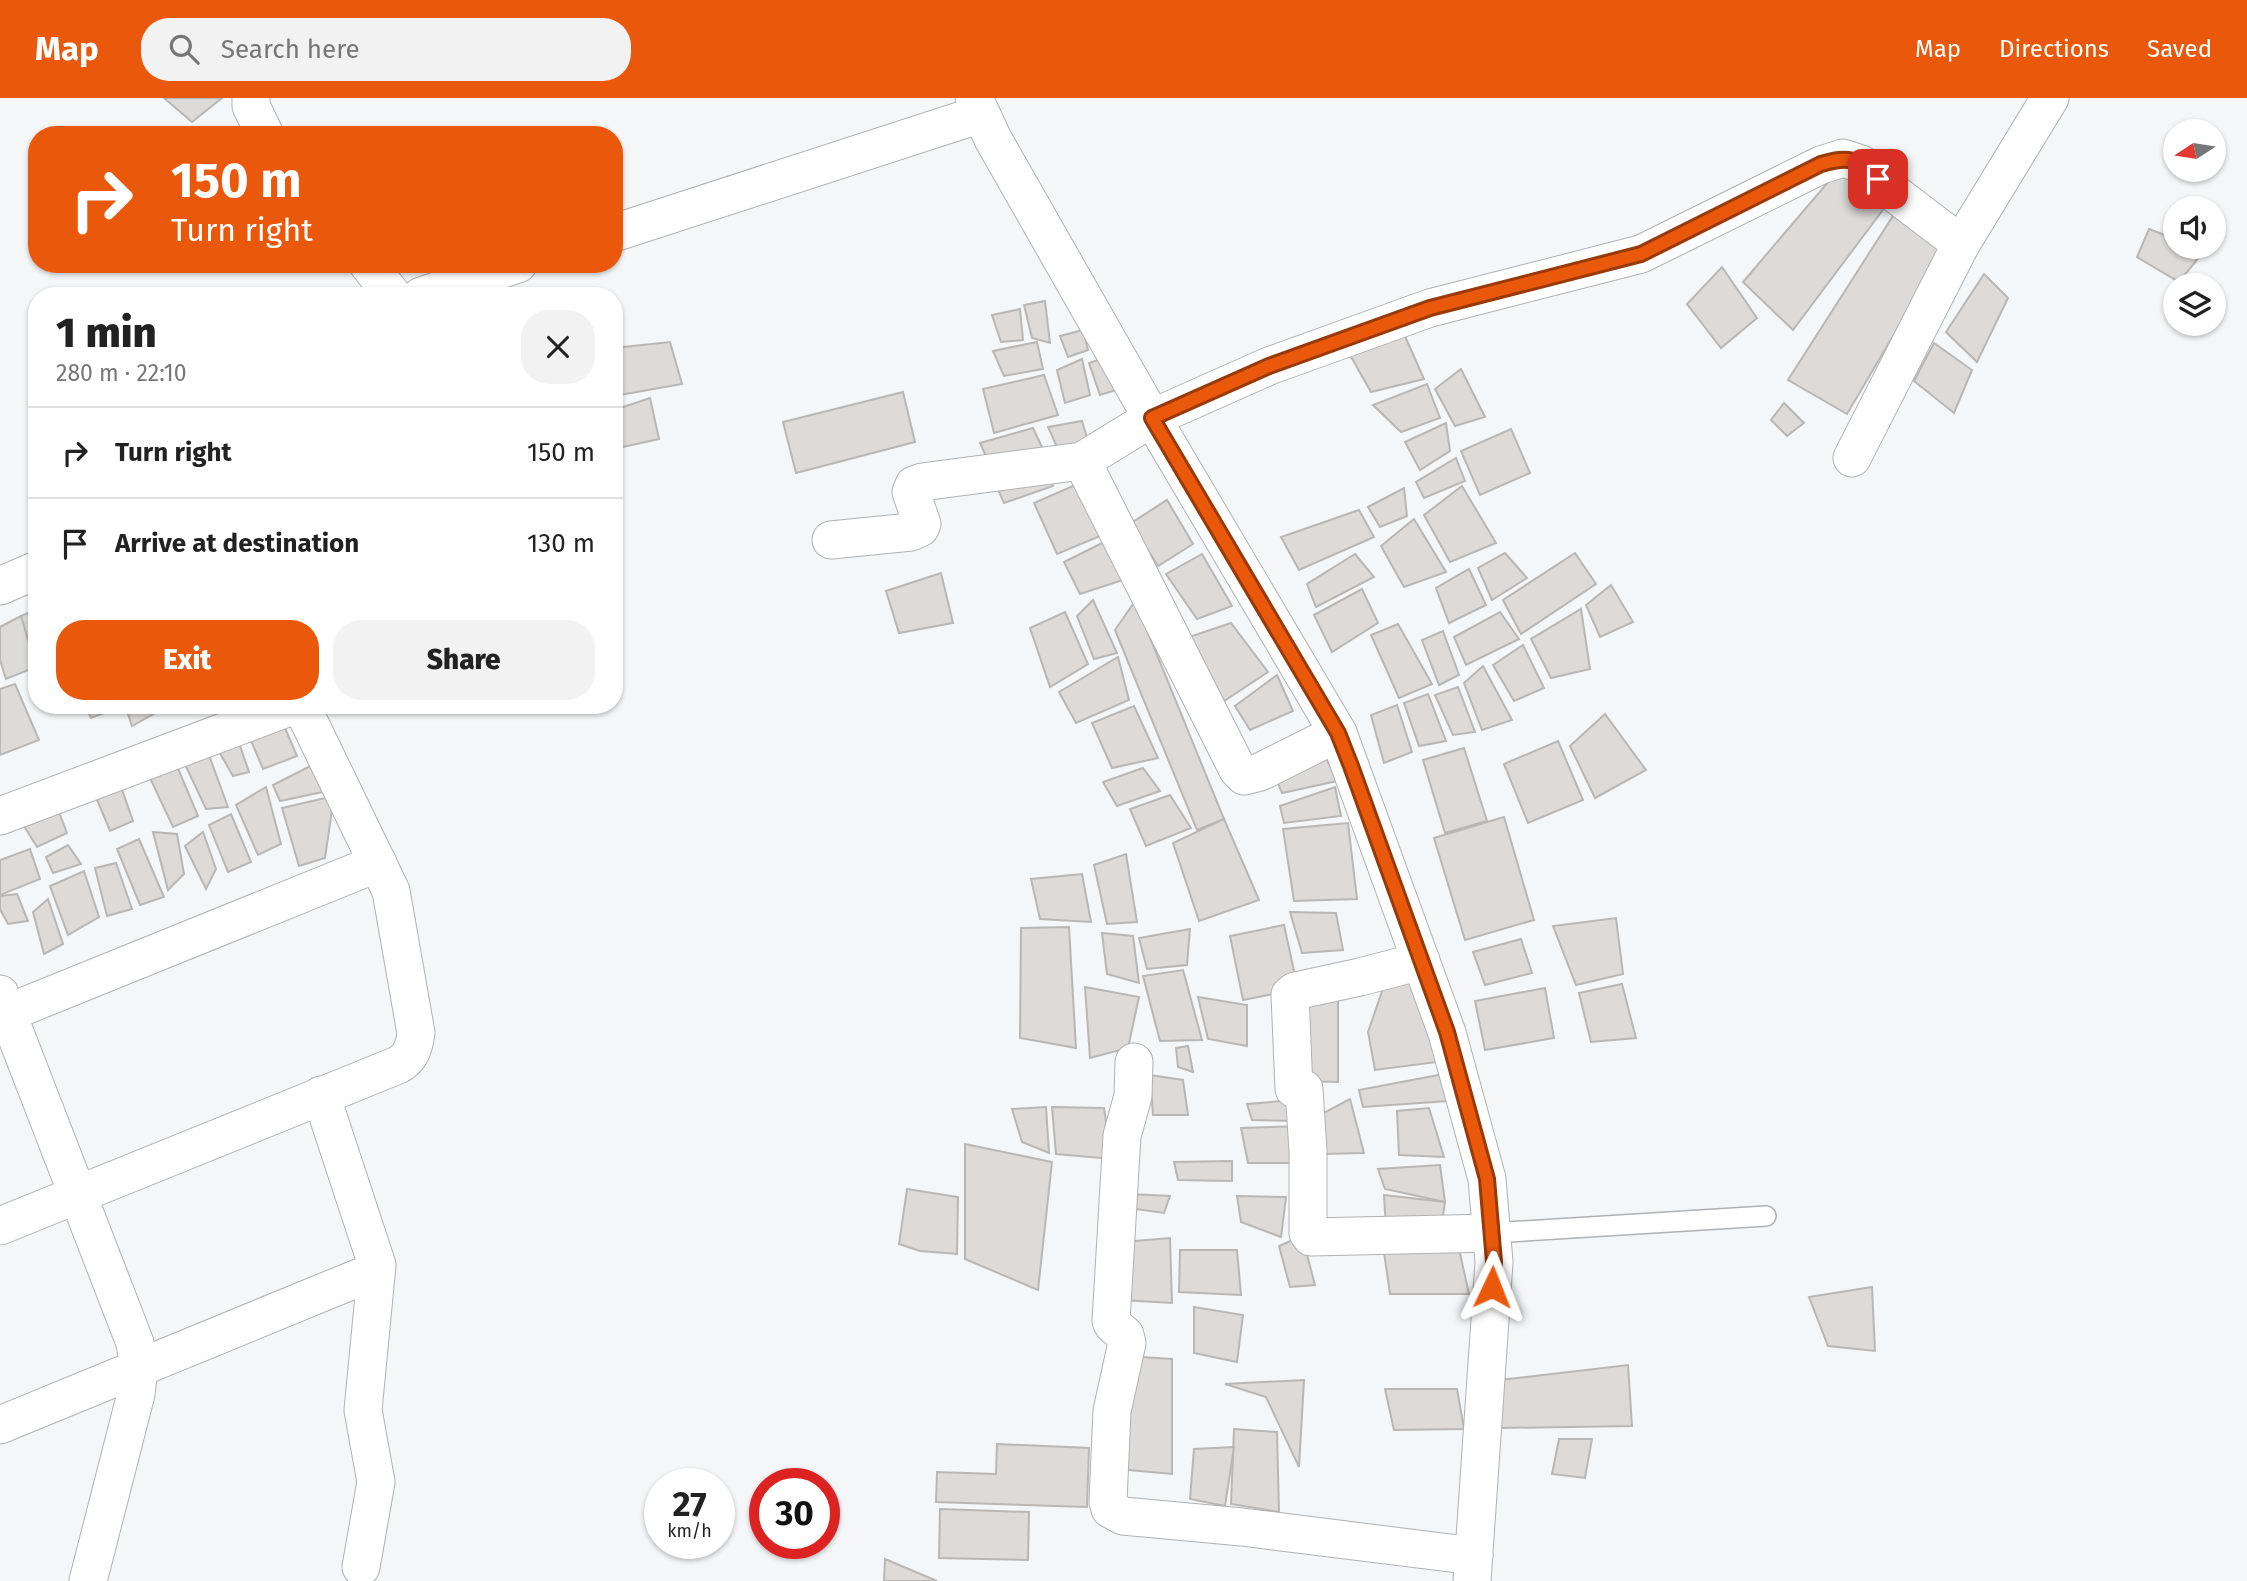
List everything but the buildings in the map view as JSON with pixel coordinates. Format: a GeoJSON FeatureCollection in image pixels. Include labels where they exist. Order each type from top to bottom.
{"type":"FeatureCollection","features":[{"type":"Feature","properties":{"kind":"street"},"geometry":{"type":"LineString","coordinates":[[251,98],[251,106],[261,126]]}},
{"type":"Feature","properties":{"kind":"street"},"geometry":{"type":"LineString","coordinates":[[1852,458],[1961,244],[2050,98]]}},
{"type":"Feature","properties":{"kind":"street"},"geometry":{"type":"LineString","coordinates":[[623,230],[977,106],[993,139],[1152,418],[1338,733],[1447,1032],[1487,1179],[1492,1233],[1493,1276],[1473,1568],[1242,1527],[1123,1516],[1110,1509],[1108,1502],[1112,1411],[1127,1343],[1125,1335],[1111,1321],[1122,1136],[1133,1097],[1134,1062]]}},
{"type":"Feature","properties":{"kind":"street"},"geometry":{"type":"LineString","coordinates":[[831,540],[916,530],[922,524],[911,492],[914,485],[1082,461],[1152,418],[1269,366],[1430,308],[1641,254],[1821,164],[1843,158],[1861,164],[1961,244]]}},
{"type":"Feature","properties":{"kind":"street"},"geometry":{"type":"LineString","coordinates":[[375,273],[386,287]]}},
{"type":"Feature","properties":{"kind":"street"},"geometry":{"type":"LineString","coordinates":[[448,287],[491,273]]}},
{"type":"Feature","properties":{"kind":"street"},"geometry":{"type":"LineString","coordinates":[[1082,461],[1238,770],[1244,776],[1260,772],[1338,733]]}},
{"type":"Feature","properties":{"kind":"street"},"geometry":{"type":"LineString","coordinates":[[0,586],[28,574]]}},
{"type":"Feature","properties":{"kind":"street"},"geometry":{"type":"LineString","coordinates":[[0,816],[271,714]]}},
{"type":"Feature","properties":{"kind":"street"},"geometry":{"type":"LineString","coordinates":[[0,1226],[404,1062],[415,1043],[416,1032],[391,891],[305,714]]}},
{"type":"Feature","properties":{"kind":"street"},"geometry":{"type":"LineString","coordinates":[[88,1581],[136,1394],[139,1368],[135,1343],[2,1008],[378,863]]}},
{"type":"Feature","properties":{"kind":"street"},"geometry":{"type":"LineString","coordinates":[[1421,961],[1295,991],[1290,995],[1294,1089],[1304,1089],[1308,1151],[1308,1233],[1311,1237],[1492,1233]]}},
{"type":"Feature","properties":{"kind":"street"},"geometry":{"type":"LineString","coordinates":[[321,1095],[377,1265],[363,1410],[376,1482],[361,1567]]}},
{"type":"Feature","properties":{"kind":"street"},"geometry":{"type":"LineString","coordinates":[[0,1425],[358,1278]]}},
{"type":"Feature","properties":{"kind":"lane"},"geometry":{"type":"LineString","coordinates":[[1492,1233],[1766,1216]]}},
{"type":"Feature","properties":{"kind":"route"},"geometry":{"type":"LineString","coordinates":[[1492,1287],[1494,1262],[1487,1179],[1447,1032],[1351,766],[1338,733],[1152,418],[1269,366],[1430,308],[1641,254],[1821,164],[1843,158],[1861,164],[1878,179]]}}]}
